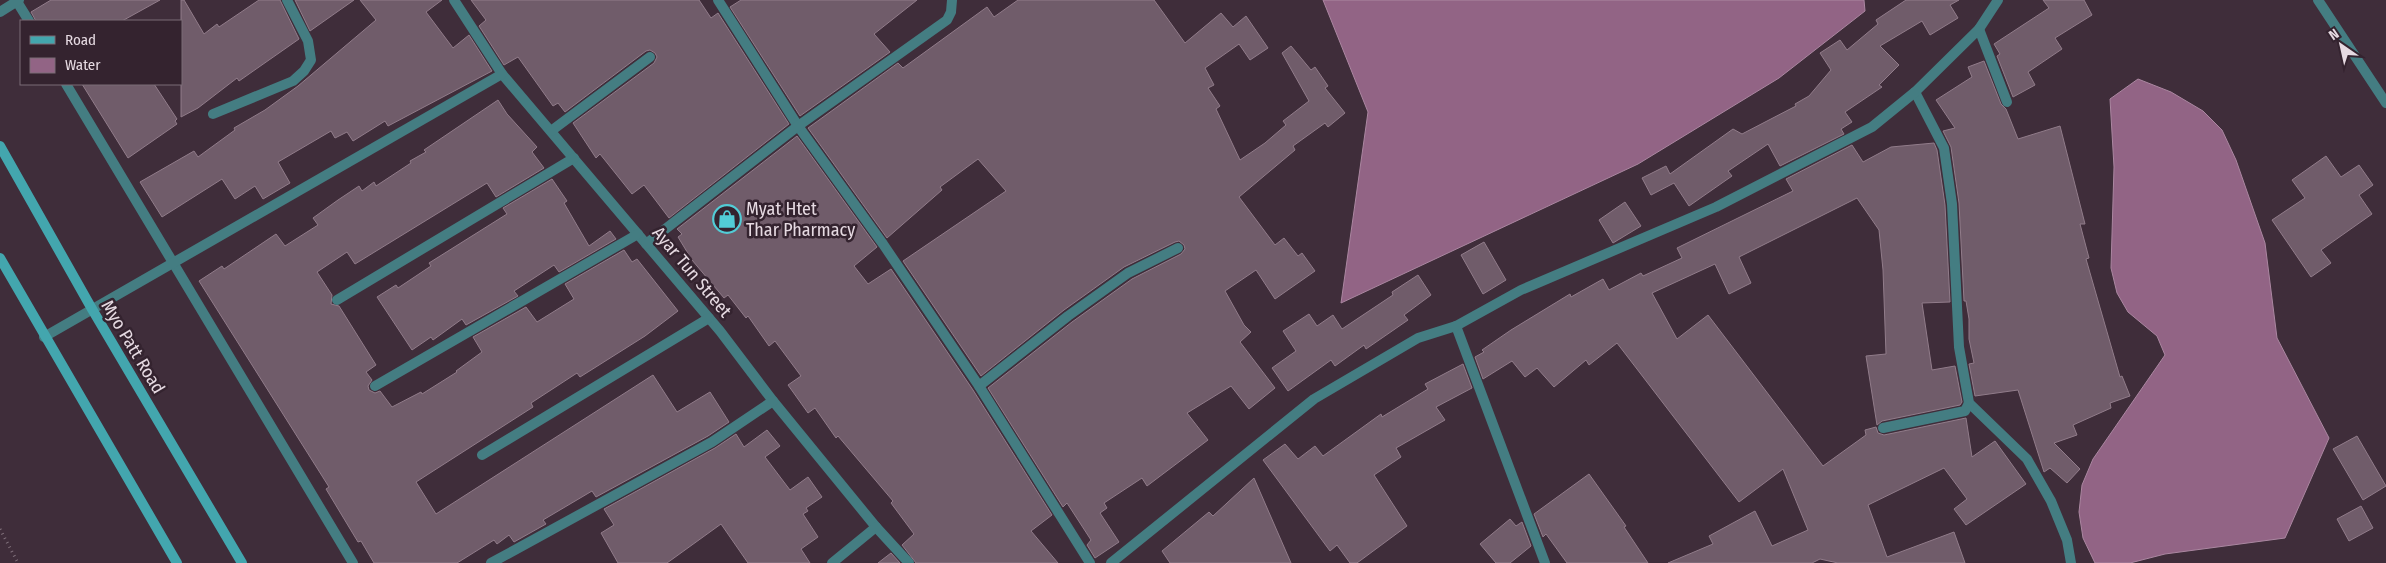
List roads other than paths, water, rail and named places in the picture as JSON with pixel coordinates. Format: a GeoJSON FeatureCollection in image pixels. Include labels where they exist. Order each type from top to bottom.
{"type":"FeatureCollection","features":[{"type":"Feature","properties":{"kind":"main road","name":"Myo Patt Road"},"geometry":{"type":"LineString","coordinates":[[0,146],[92,309],[242,563]]}},
{"type":"Feature","properties":{"kind":"main road"},"geometry":{"type":"LineString","coordinates":[[0,258],[44,337],[177,563]]}},
{"type":"Feature","properties":{"kind":"street"},"geometry":{"type":"LineString","coordinates":[[0,12],[17,0],[28,20]]}},
{"type":"Feature","properties":{"kind":"street"},"geometry":{"type":"LineString","coordinates":[[213,114],[293,81],[304,71],[311,60],[308,41],[288,0]]}},
{"type":"Feature","properties":{"kind":"street","name":"Ayar Tun Street"},"geometry":{"type":"LineString","coordinates":[[454,0],[502,74],[709,318],[773,402],[876,527],[909,563]]}},
{"type":"Feature","properties":{"kind":"street"},"geometry":{"type":"LineString","coordinates":[[718,0],[798,126],[883,244],[979,386],[1090,563]]}},
{"type":"Feature","properties":{"kind":"street"},"geometry":{"type":"LineString","coordinates":[[646,244],[798,126],[947,20],[951,12],[952,0]]}},
{"type":"Feature","properties":{"kind":"street"},"geometry":{"type":"LineString","coordinates":[[1111,563],[1314,398],[1418,338],[1456,326],[1521,290],[1716,207],[1823,154],[1872,127],[1915,92],[1979,29],[1998,0]]}},
{"type":"Feature","properties":{"kind":"street"},"geometry":{"type":"LineString","coordinates":[[2318,0],[2386,103]]}},
{"type":"Feature","properties":{"kind":"street"},"geometry":{"type":"LineString","coordinates":[[1979,29],[2007,102]]}},
{"type":"Feature","properties":{"kind":"street"},"geometry":{"type":"LineString","coordinates":[[551,131],[650,57]]}},
{"type":"Feature","properties":{"kind":"street"},"geometry":{"type":"LineString","coordinates":[[44,337],[502,74]]}},
{"type":"Feature","properties":{"kind":"street"},"geometry":{"type":"LineString","coordinates":[[67,85],[353,563]]}},
{"type":"Feature","properties":{"kind":"street"},"geometry":{"type":"LineString","coordinates":[[1915,92],[1944,148],[1952,204],[1959,347],[1969,403],[2027,459],[2051,501],[2067,540],[2071,563]]}},
{"type":"Feature","properties":{"kind":"street"},"geometry":{"type":"LineString","coordinates":[[337,300],[574,158]]}},
{"type":"Feature","properties":{"kind":"street"},"geometry":{"type":"LineString","coordinates":[[375,386],[638,234]]}},
{"type":"Feature","properties":{"kind":"street"},"geometry":{"type":"LineString","coordinates":[[979,386],[1068,316],[1128,273],[1178,248]]}},
{"type":"Feature","properties":{"kind":"street"},"geometry":{"type":"LineString","coordinates":[[482,455],[709,318]]}},
{"type":"Feature","properties":{"kind":"street"},"geometry":{"type":"LineString","coordinates":[[1456,326],[1545,563]]}},
{"type":"Feature","properties":{"kind":"street"},"geometry":{"type":"LineString","coordinates":[[491,563],[712,442],[773,402]]}},
{"type":"Feature","properties":{"kind":"street"},"geometry":{"type":"LineString","coordinates":[[1883,428],[1965,411],[1969,403]]}},
{"type":"Feature","properties":{"kind":"street"},"geometry":{"type":"LineString","coordinates":[[832,563],[876,527]]}},
{"type":"Feature","properties":{"kind":"water"},"geometry":{"type":"Polygon","coordinates":[[[1323,0],[1864,0],[1865,11],[1779,78],[1638,164],[1341,303],[1368,112],[1323,0]]]}},
{"type":"Feature","properties":{"kind":"water"},"geometry":{"type":"Polygon","coordinates":[[[2138,79],[2171,92],[2203,111],[2222,130],[2236,160],[2265,243],[2277,338],[2329,438],[2285,538],[2165,554],[2130,563],[2095,563],[2083,538],[2079,512],[2082,485],[2093,459],[2165,355],[2157,336],[2128,312],[2117,293],[2111,268],[2114,167],[2110,99],[2138,79]]]}},
{"type":"Feature","properties":{"kind":"place","name":"Myat Htet Thar Pharmacy"},"geometry":{"type":"Point","coordinates":[727,219]}}]}
